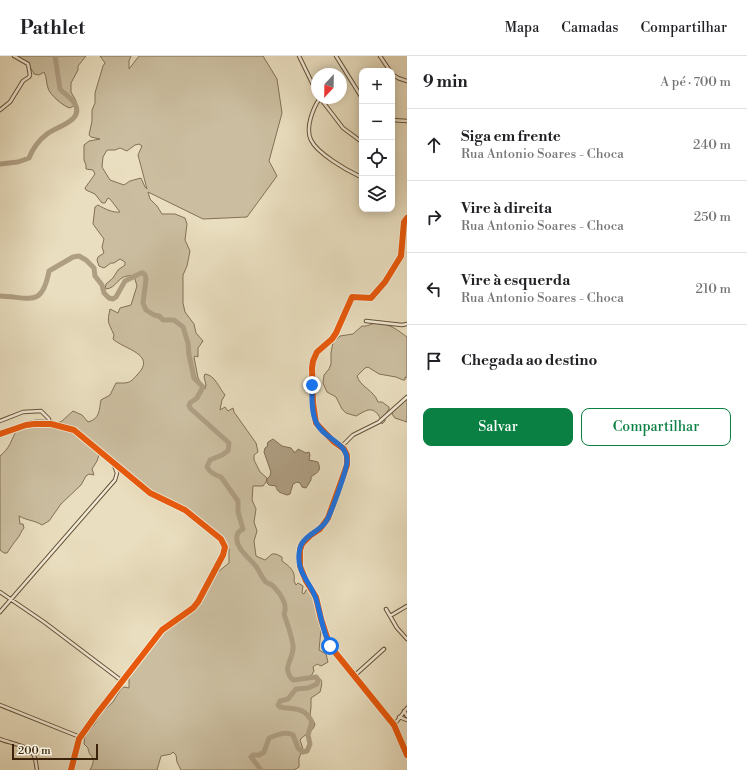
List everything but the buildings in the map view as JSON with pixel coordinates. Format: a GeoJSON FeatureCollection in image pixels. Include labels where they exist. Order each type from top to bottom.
{"type":"FeatureCollection","features":[{"type":"Feature","properties":{"kind":"street"},"geometry":{"type":"LineString","coordinates":[[0,110],[10,102],[23,81],[29,77],[30,74],[28,64],[14,56]]}},
{"type":"Feature","properties":{"kind":"street"},"geometry":{"type":"LineString","coordinates":[[299,56],[311,81]]}},
{"type":"Feature","properties":{"kind":"street"},"geometry":{"type":"LineString","coordinates":[[336,56],[359,94]]}},
{"type":"Feature","properties":{"kind":"street"},"geometry":{"type":"LineString","coordinates":[[380,56],[388,68]]}},
{"type":"Feature","properties":{"kind":"street"},"geometry":{"type":"LineString","coordinates":[[395,76],[407,81]]}},
{"type":"Feature","properties":{"kind":"street"},"geometry":{"type":"LineString","coordinates":[[317,104],[312,112],[309,131],[311,139],[314,144],[341,167],[359,176]]}},
{"type":"Feature","properties":{"kind":"street"},"geometry":{"type":"LineString","coordinates":[[325,104],[343,128],[359,140]]}},
{"type":"Feature","properties":{"kind":"street"},"geometry":{"type":"LineString","coordinates":[[395,120],[407,121]]}},
{"type":"Feature","properties":{"kind":"street"},"geometry":{"type":"LineString","coordinates":[[407,218],[404,222],[401,256],[385,282],[371,298],[352,297],[336,333],[332,339],[317,352],[313,361],[312,403],[316,423],[333,441],[342,446],[347,455],[347,465],[332,511],[322,527],[302,544],[300,550],[301,572],[317,602],[330,646],[394,725],[407,755]]}},
{"type":"Feature","properties":{"kind":"street"},"geometry":{"type":"LineString","coordinates":[[366,321],[402,325],[407,324]]}},
{"type":"Feature","properties":{"kind":"street"},"geometry":{"type":"LineString","coordinates":[[342,446],[353,434],[379,422],[407,397]]}},
{"type":"Feature","properties":{"kind":"street"},"geometry":{"type":"LineString","coordinates":[[0,420],[23,412],[41,411],[49,419],[49,424]]}},
{"type":"Feature","properties":{"kind":"street"},"geometry":{"type":"LineString","coordinates":[[0,434],[26,425],[49,424],[74,430],[150,493],[190,514],[221,539],[225,547],[223,555],[196,605],[162,630],[80,737],[71,770]]}},
{"type":"Feature","properties":{"kind":"street"},"geometry":{"type":"LineString","coordinates":[[0,612],[115,480],[117,473],[113,462]]}},
{"type":"Feature","properties":{"kind":"street"},"geometry":{"type":"LineString","coordinates":[[0,592],[10,600],[34,614],[122,681]]}},
{"type":"Feature","properties":{"kind":"street"},"geometry":{"type":"LineString","coordinates":[[390,616],[407,606]]}},
{"type":"Feature","properties":{"kind":"street"},"geometry":{"type":"LineString","coordinates":[[386,608],[407,639]]}},
{"type":"Feature","properties":{"kind":"street"},"geometry":{"type":"LineString","coordinates":[[354,676],[384,649]]}},
{"type":"Feature","properties":{"kind":"street"},"geometry":{"type":"LineString","coordinates":[[0,705],[80,737]]}},
{"type":"Feature","properties":{"kind":"street"},"geometry":{"type":"LineString","coordinates":[[394,725],[407,708]]}},
{"type":"Feature","properties":{"kind":"street"},"geometry":{"type":"LineString","coordinates":[[404,711],[407,716]]}},
{"type":"Feature","properties":{"kind":"street"},"geometry":{"type":"LineString","coordinates":[[400,717],[407,720]]}},
{"type":"Feature","properties":{"kind":"street"},"geometry":{"type":"LineString","coordinates":[[0,740],[27,749],[31,752],[34,757],[37,770]]}},
{"type":"Feature","properties":{"kind":"shaded area"},"geometry":{"type":"Polygon","coordinates":[[[18,56],[86,56],[78,66],[78,70],[71,83],[71,92],[76,101],[75,105],[70,108],[57,100],[49,91],[44,72],[39,75],[34,74],[18,56]]]}},
{"type":"Feature","properties":{"kind":"shaded area"},"geometry":{"type":"Polygon","coordinates":[[[100,56],[131,56],[129,61],[129,69],[139,56],[263,56],[277,79],[282,113],[269,161],[277,176],[247,217],[203,219],[148,192],[150,199],[162,214],[175,214],[185,218],[187,224],[185,240],[190,251],[187,266],[183,275],[183,303],[185,312],[194,324],[196,333],[203,341],[198,348],[198,357],[194,357],[198,378],[205,389],[205,374],[212,377],[225,395],[222,400],[220,410],[225,407],[228,411],[233,408],[234,412],[256,443],[258,452],[254,455],[254,460],[260,472],[267,478],[263,486],[253,486],[252,500],[256,509],[254,522],[257,531],[254,541],[256,556],[265,560],[272,554],[282,557],[282,561],[294,574],[294,581],[296,585],[298,583],[303,586],[302,593],[304,594],[306,590],[309,590],[317,604],[319,612],[318,621],[321,630],[319,650],[326,654],[328,662],[321,666],[317,664],[313,667],[314,671],[311,676],[318,677],[322,682],[320,692],[311,698],[310,716],[315,724],[314,727],[300,740],[303,749],[299,758],[299,767],[294,770],[181,770],[177,762],[176,755],[173,752],[171,754],[161,756],[157,770],[90,770],[93,759],[88,748],[84,744],[85,735],[94,725],[102,712],[113,702],[121,689],[124,687],[129,688],[129,678],[136,668],[145,648],[172,623],[194,608],[213,576],[229,563],[229,549],[227,544],[216,537],[185,509],[148,493],[105,457],[99,455],[92,469],[94,475],[89,474],[86,476],[81,485],[61,504],[49,521],[42,525],[19,516],[20,524],[23,524],[24,528],[7,553],[0,550],[0,456],[6,451],[17,429],[27,422],[36,420],[58,423],[73,411],[82,415],[88,422],[92,421],[98,414],[101,400],[110,395],[116,383],[126,383],[131,381],[143,367],[144,362],[141,357],[113,339],[114,335],[108,320],[110,309],[118,313],[120,308],[131,305],[137,286],[134,276],[124,277],[113,287],[105,289],[106,284],[113,278],[118,270],[125,265],[125,262],[120,259],[104,268],[99,266],[97,260],[98,257],[104,253],[102,247],[104,239],[93,224],[95,207],[98,205],[112,211],[120,212],[110,199],[108,198],[105,203],[102,203],[95,194],[86,190],[85,188],[95,174],[93,170],[86,169],[84,160],[84,145],[89,141],[100,139],[89,135],[92,121],[92,110],[95,103],[95,93],[105,63],[100,56]],[[139,144],[135,145],[127,151],[120,148],[115,150],[107,150],[103,157],[102,167],[110,180],[124,185],[130,181],[141,178],[147,189],[138,155],[142,146],[139,144]]]}},
{"type":"Feature","properties":{"kind":"shaded area"},"geometry":{"type":"Polygon","coordinates":[[[378,323],[390,326],[407,337],[407,378],[405,377],[405,380],[379,374],[368,367],[357,376],[361,383],[373,394],[378,402],[382,402],[389,407],[385,415],[385,421],[382,424],[381,419],[373,410],[366,410],[356,416],[346,413],[342,409],[336,397],[327,392],[323,383],[324,375],[331,364],[333,342],[340,336],[353,334],[362,326],[378,323]]]}},
{"type":"Feature","properties":{"kind":"shaded area"},"geometry":{"type":"Polygon","coordinates":[[[407,397],[407,422],[395,418],[392,414],[393,411],[407,397]]]}},
{"type":"Feature","properties":{"kind":"shaded area"},"geometry":{"type":"Polygon","coordinates":[[[273,439],[282,446],[291,448],[294,452],[298,449],[306,453],[309,452],[309,460],[318,462],[319,470],[311,477],[311,480],[306,488],[302,487],[300,483],[297,482],[293,484],[290,494],[287,495],[279,491],[276,486],[269,485],[267,483],[267,479],[271,472],[264,452],[268,442],[273,439]]]}},
{"type":"Feature","properties":{"kind":"waterway"},"geometry":{"type":"LineString","coordinates":[[0,164],[18,162],[29,158],[34,148],[44,136],[73,119],[76,115],[77,110],[75,104],[60,89],[55,56]]}},
{"type":"Feature","properties":{"kind":"waterway"},"geometry":{"type":"LineString","coordinates":[[0,296],[33,298],[43,291],[49,271],[73,257],[79,256],[86,260],[94,268],[95,276],[102,285],[104,293],[109,298],[113,299],[116,297],[125,281],[143,273],[146,279],[143,303],[146,310],[159,316],[163,320],[174,320],[183,327],[188,343],[194,378],[203,387],[197,398],[190,403],[189,406],[229,443],[228,451],[210,460],[207,467],[213,474],[221,477],[238,501],[238,512],[243,529],[237,535],[240,548],[256,566],[264,580],[273,586],[283,600],[285,607],[284,614],[293,645],[292,655],[288,667],[289,675],[293,680],[316,677],[318,680],[317,684],[308,688],[296,689],[288,699],[280,701],[278,705],[280,707],[302,711],[309,717],[312,722],[308,735],[310,744],[307,751],[303,752],[298,748],[293,735],[287,733],[269,738],[264,752],[251,757],[261,770]]}},
{"type":"Feature","properties":{"kind":"cycle path"},"geometry":{"type":"LineString","coordinates":[[407,218],[404,222],[401,256],[385,282],[371,298],[352,297],[336,333],[332,339],[317,352],[313,361],[313,403],[316,423],[333,441],[344,449],[347,455],[347,465],[328,518],[320,529],[302,544],[300,550],[300,566],[306,581],[316,597],[321,619],[330,646],[394,725],[407,755]]}},
{"type":"Feature","properties":{"kind":"cycle path"},"geometry":{"type":"LineString","coordinates":[[0,434],[26,425],[34,424],[51,424],[74,430],[150,493],[185,510],[221,539],[225,547],[223,555],[198,602],[193,608],[162,630],[79,739],[71,770]]}},
{"type":"Feature","properties":{"kind":"route"},"geometry":{"type":"LineString","coordinates":[[312,385],[312,403],[316,423],[333,441],[342,446],[347,455],[346,469],[340,482],[332,511],[326,523],[304,541],[300,550],[301,572],[316,598],[330,646]]}}]}
